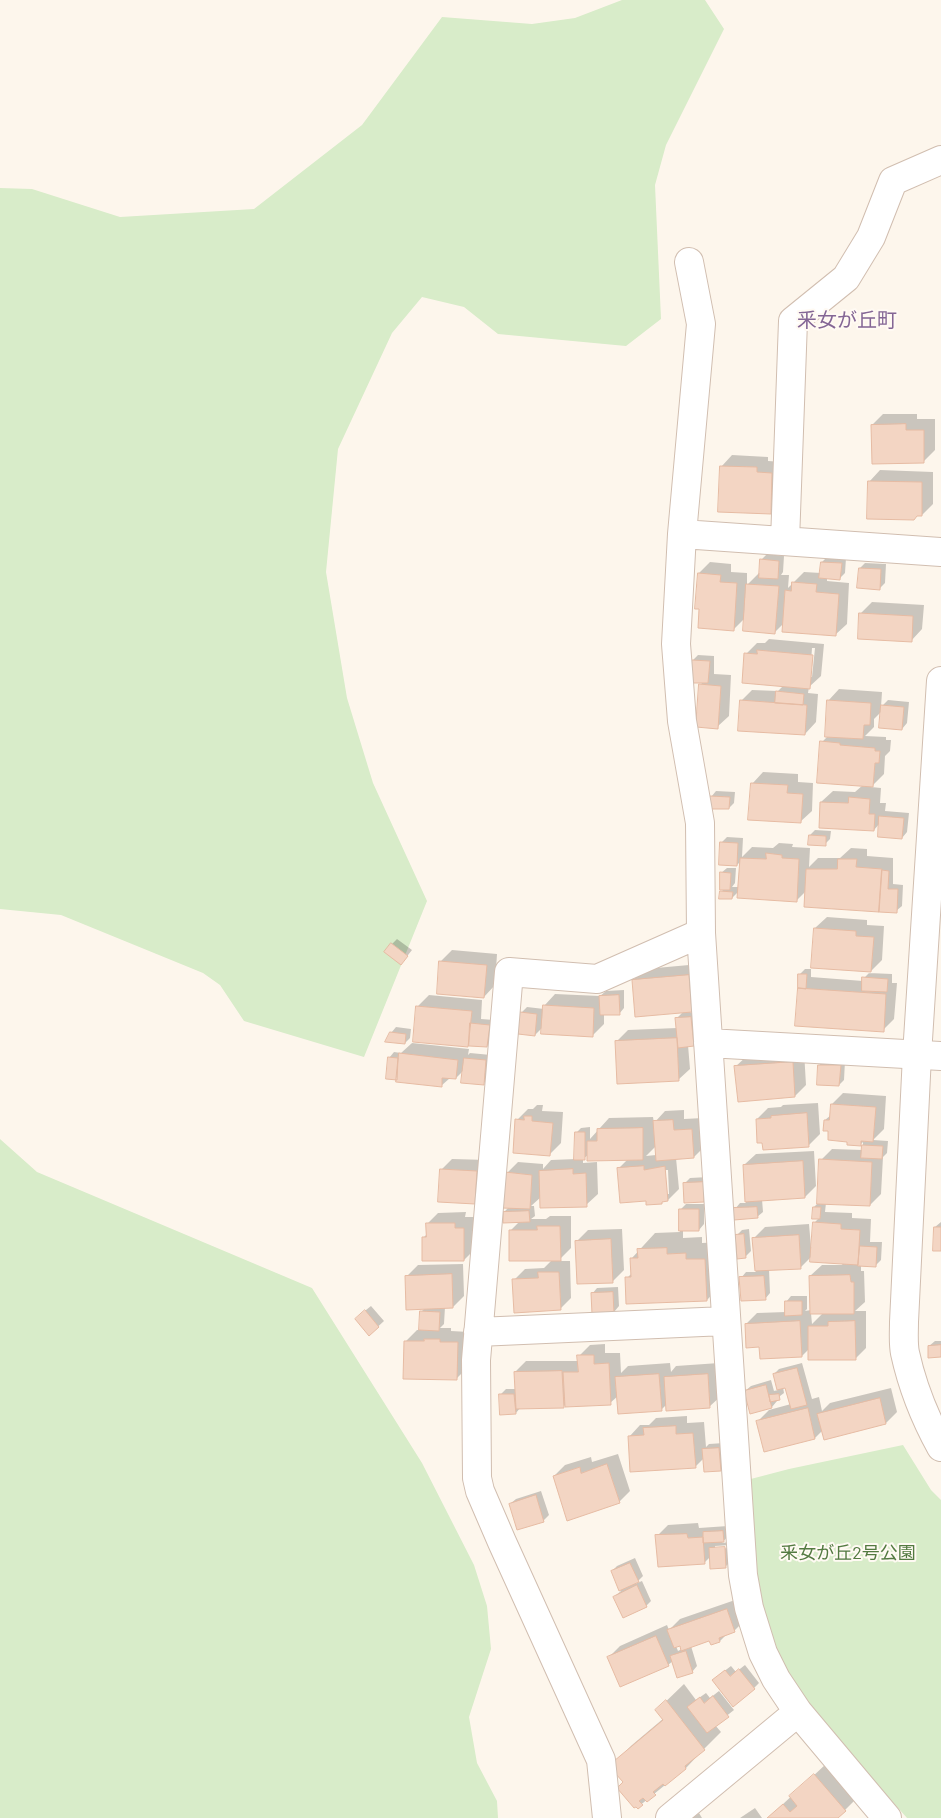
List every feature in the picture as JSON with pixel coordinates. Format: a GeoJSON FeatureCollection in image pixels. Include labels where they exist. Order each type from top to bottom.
{"type":"FeatureCollection","features":[{"type":"Feature","properties":{"kind":"street"},"geometry":{"type":"LineString","coordinates":[[785,541],[793,321],[846,278],[871,237],[893,181],[941,160]]}},
{"type":"Feature","properties":{"kind":"street"},"geometry":{"type":"LineString","coordinates":[[689,262],[700,324],[682,534],[676,644],[682,720],[700,823],[701,933],[735,1474],[744,1583],[749,1608],[763,1653],[776,1679],[798,1712],[887,1818]]}},
{"type":"Feature","properties":{"kind":"street"},"geometry":{"type":"LineString","coordinates":[[682,534],[941,552]]}},
{"type":"Feature","properties":{"kind":"street"},"geometry":{"type":"LineString","coordinates":[[941,680],[929,1055],[904,1322],[905,1351],[912,1378],[929,1426],[941,1447]]}},
{"type":"Feature","properties":{"kind":"street"},"geometry":{"type":"LineString","coordinates":[[607,1818],[601,1760],[480,1491],[477,1478],[476,1380],[478,1332],[509,972],[597,979],[701,933]]}},
{"type":"Feature","properties":{"kind":"street"},"geometry":{"type":"LineString","coordinates":[[708,1043],[929,1055]]}},
{"type":"Feature","properties":{"kind":"street"},"geometry":{"type":"LineString","coordinates":[[478,1332],[726,1321]]}},
{"type":"Feature","properties":{"kind":"street"},"geometry":{"type":"LineString","coordinates":[[670,1818],[798,1712]]}},
{"type":"Feature","properties":{"kind":"green space"},"geometry":{"type":"Polygon","coordinates":[[[622,0],[705,0],[724,29],[666,145],[655,185],[661,319],[626,346],[498,334],[464,307],[422,297],[392,333],[338,449],[326,572],[347,698],[373,783],[427,901],[364,1057],[244,1021],[220,985],[203,973],[61,915],[0,909],[0,188],[32,189],[120,217],[254,209],[362,125],[442,17],[532,24],[575,18],[622,0]]]}},
{"type":"Feature","properties":{"kind":"green space"},"geometry":{"type":"Polygon","coordinates":[[[0,1139],[37,1172],[312,1288],[422,1463],[474,1565],[487,1606],[491,1649],[469,1717],[477,1763],[497,1801],[498,1818],[0,1818],[0,1139]]]}},
{"type":"Feature","properties":{"kind":"green space","name":"釆女が丘2号公園"},"geometry":{"type":"Polygon","coordinates":[[[903,1445],[931,1490],[941,1500],[941,1818],[907,1818],[810,1709],[776,1650],[757,1593],[747,1480],[789,1469],[903,1445]]]}},
{"type":"Feature","properties":{"kind":"building"},"geometry":{"type":"Polygon","coordinates":[[[906,424],[906,430],[924,430],[924,463],[872,464],[871,425],[906,424]]]}},
{"type":"Feature","properties":{"kind":"building"},"geometry":{"type":"Polygon","coordinates":[[[720,466],[757,467],[757,472],[772,473],[771,514],[718,512],[720,466]]]}},
{"type":"Feature","properties":{"kind":"building"},"geometry":{"type":"Polygon","coordinates":[[[868,481],[922,482],[922,516],[917,516],[914,520],[867,519],[868,481]]]}},
{"type":"Feature","properties":{"kind":"building"},"geometry":{"type":"Polygon","coordinates":[[[760,559],[779,561],[778,579],[759,578],[760,559]]]}},
{"type":"Feature","properties":{"kind":"building"},"geometry":{"type":"Polygon","coordinates":[[[821,562],[842,563],[840,580],[819,578],[821,562]]]}},
{"type":"Feature","properties":{"kind":"building"},"geometry":{"type":"Polygon","coordinates":[[[859,568],[881,569],[880,590],[857,588],[859,568]]]}},
{"type":"Feature","properties":{"kind":"building"},"geometry":{"type":"Polygon","coordinates":[[[698,573],[721,575],[720,582],[737,583],[734,631],[698,628],[699,609],[695,609],[698,573]]]}},
{"type":"Feature","properties":{"kind":"building"},"geometry":{"type":"Polygon","coordinates":[[[792,582],[817,584],[816,592],[839,594],[836,636],[782,632],[785,590],[791,591],[792,582]]]}},
{"type":"Feature","properties":{"kind":"building"},"geometry":{"type":"Polygon","coordinates":[[[746,584],[779,586],[775,634],[743,631],[746,584]]]}},
{"type":"Feature","properties":{"kind":"building"},"geometry":{"type":"Polygon","coordinates":[[[859,613],[913,616],[912,642],[858,639],[859,613]]]}},
{"type":"Feature","properties":{"kind":"building"},"geometry":{"type":"Polygon","coordinates":[[[757,650],[813,655],[810,689],[742,683],[744,653],[757,654],[757,650]]]}},
{"type":"Feature","properties":{"kind":"building"},"geometry":{"type":"Polygon","coordinates":[[[692,660],[710,661],[708,683],[691,683],[692,660]]]}},
{"type":"Feature","properties":{"kind":"building"},"geometry":{"type":"Polygon","coordinates":[[[699,684],[721,686],[718,729],[696,727],[699,684]]]}},
{"type":"Feature","properties":{"kind":"building"},"geometry":{"type":"Polygon","coordinates":[[[776,691],[804,694],[803,705],[775,703],[776,691]]]}},
{"type":"Feature","properties":{"kind":"building"},"geometry":{"type":"Polygon","coordinates":[[[740,700],[807,705],[805,735],[738,731],[740,700]]]}},
{"type":"Feature","properties":{"kind":"building"},"geometry":{"type":"Polygon","coordinates":[[[827,700],[871,703],[870,725],[864,725],[863,739],[825,737],[827,700]]]}},
{"type":"Feature","properties":{"kind":"building"},"geometry":{"type":"Polygon","coordinates":[[[881,705],[904,707],[902,730],[879,728],[881,705]]]}},
{"type":"Feature","properties":{"kind":"building"},"geometry":{"type":"Polygon","coordinates":[[[820,741],[875,748],[875,751],[880,751],[879,763],[875,763],[873,787],[817,783],[820,741]]]}},
{"type":"Feature","properties":{"kind":"building"},"geometry":{"type":"Polygon","coordinates":[[[751,783],[788,785],[787,793],[803,794],[801,823],[748,820],[751,783]]]}},
{"type":"Feature","properties":{"kind":"building"},"geometry":{"type":"Polygon","coordinates":[[[710,796],[730,797],[729,809],[709,809],[710,796]]]}},
{"type":"Feature","properties":{"kind":"building"},"geometry":{"type":"Polygon","coordinates":[[[849,797],[870,799],[869,814],[875,814],[874,831],[819,828],[820,802],[848,803],[849,797]]]}},
{"type":"Feature","properties":{"kind":"building"},"geometry":{"type":"Polygon","coordinates":[[[879,816],[904,818],[902,839],[878,837],[879,816]]]}},
{"type":"Feature","properties":{"kind":"building"},"geometry":{"type":"Polygon","coordinates":[[[809,835],[826,836],[826,846],[808,845],[809,835]]]}},
{"type":"Feature","properties":{"kind":"building"},"geometry":{"type":"Polygon","coordinates":[[[720,842],[738,843],[737,866],[719,865],[720,842]]]}},
{"type":"Feature","properties":{"kind":"building"},"geometry":{"type":"Polygon","coordinates":[[[766,853],[782,855],[782,858],[799,859],[797,902],[737,898],[740,858],[766,859],[766,853]]]}},
{"type":"Feature","properties":{"kind":"building"},"geometry":{"type":"Polygon","coordinates":[[[838,859],[857,859],[856,867],[882,869],[879,912],[804,907],[806,869],[837,869],[838,859]]]}},
{"type":"Feature","properties":{"kind":"building"},"geometry":{"type":"Polygon","coordinates":[[[882,870],[889,871],[888,889],[898,889],[897,913],[879,912],[882,870]]]}},
{"type":"Feature","properties":{"kind":"building"},"geometry":{"type":"Polygon","coordinates":[[[720,872],[731,873],[730,890],[720,890],[720,872]]]}},
{"type":"Feature","properties":{"kind":"building"},"geometry":{"type":"Polygon","coordinates":[[[720,891],[733,892],[732,899],[719,899],[720,891]]]}},
{"type":"Feature","properties":{"kind":"building"},"geometry":{"type":"Polygon","coordinates":[[[814,928],[856,931],[856,936],[874,937],[871,972],[811,968],[814,928]]]}},
{"type":"Feature","properties":{"kind":"building"},"geometry":{"type":"Polygon","coordinates":[[[391,943],[408,956],[401,965],[384,952],[391,943]]]}},
{"type":"Feature","properties":{"kind":"building"},"geometry":{"type":"Polygon","coordinates":[[[439,961],[487,965],[484,998],[437,994],[439,961]]]}},
{"type":"Feature","properties":{"kind":"building"},"geometry":{"type":"Polygon","coordinates":[[[798,974],[807,974],[806,989],[798,988],[798,974]]]}},
{"type":"Feature","properties":{"kind":"building"},"geometry":{"type":"Polygon","coordinates":[[[689,975],[692,1012],[635,1017],[632,980],[689,975]]]}},
{"type":"Feature","properties":{"kind":"building"},"geometry":{"type":"Polygon","coordinates":[[[862,977],[888,979],[887,992],[862,991],[862,977]]]}},
{"type":"Feature","properties":{"kind":"building"},"geometry":{"type":"Polygon","coordinates":[[[798,988],[886,994],[884,1032],[795,1026],[798,988]]]}},
{"type":"Feature","properties":{"kind":"building"},"geometry":{"type":"Polygon","coordinates":[[[619,995],[620,1015],[600,1015],[599,996],[619,995]]]}},
{"type":"Feature","properties":{"kind":"building"},"geometry":{"type":"Polygon","coordinates":[[[543,1005],[594,1008],[593,1037],[541,1034],[543,1005]]]}},
{"type":"Feature","properties":{"kind":"building"},"geometry":{"type":"Polygon","coordinates":[[[416,1006],[472,1011],[468,1047],[413,1042],[416,1006]]]}},
{"type":"Feature","properties":{"kind":"building"},"geometry":{"type":"Polygon","coordinates":[[[520,1012],[537,1014],[535,1036],[518,1034],[520,1012]]]}},
{"type":"Feature","properties":{"kind":"building"},"geometry":{"type":"Polygon","coordinates":[[[691,1017],[694,1046],[678,1048],[675,1018],[691,1017]]]}},
{"type":"Feature","properties":{"kind":"building"},"geometry":{"type":"Polygon","coordinates":[[[470,1023],[490,1025],[487,1047],[469,1046],[470,1023]]]}},
{"type":"Feature","properties":{"kind":"building"},"geometry":{"type":"Polygon","coordinates":[[[390,1032],[406,1034],[405,1044],[385,1042],[390,1032]]]}},
{"type":"Feature","properties":{"kind":"building"},"geometry":{"type":"Polygon","coordinates":[[[677,1038],[679,1081],[617,1084],[615,1041],[677,1038]]]}},
{"type":"Feature","properties":{"kind":"building"},"geometry":{"type":"Polygon","coordinates":[[[399,1053],[458,1060],[456,1079],[442,1078],[442,1087],[396,1082],[399,1053]]]}},
{"type":"Feature","properties":{"kind":"building"},"geometry":{"type":"Polygon","coordinates":[[[388,1057],[398,1058],[397,1080],[386,1079],[388,1057]]]}},
{"type":"Feature","properties":{"kind":"building"},"geometry":{"type":"Polygon","coordinates":[[[464,1058],[486,1060],[484,1085],[461,1083],[464,1058]]]}},
{"type":"Feature","properties":{"kind":"building"},"geometry":{"type":"Polygon","coordinates":[[[793,1062],[795,1097],[738,1102],[734,1066],[793,1062]]]}},
{"type":"Feature","properties":{"kind":"building"},"geometry":{"type":"Polygon","coordinates":[[[818,1065],[841,1065],[839,1086],[817,1085],[818,1065]]]}},
{"type":"Feature","properties":{"kind":"building"},"geometry":{"type":"Polygon","coordinates":[[[831,1104],[876,1107],[873,1142],[861,1141],[861,1146],[847,1145],[847,1142],[828,1140],[828,1131],[823,1131],[824,1120],[829,1120],[831,1104]]]}},
{"type":"Feature","properties":{"kind":"building"},"geometry":{"type":"Polygon","coordinates":[[[807,1113],[809,1147],[763,1150],[762,1143],[757,1143],[756,1119],[807,1113]]]}},
{"type":"Feature","properties":{"kind":"building"},"geometry":{"type":"Polygon","coordinates":[[[524,1116],[532,1116],[532,1121],[553,1123],[550,1156],[513,1153],[515,1119],[524,1120],[524,1116]]]}},
{"type":"Feature","properties":{"kind":"building"},"geometry":{"type":"Polygon","coordinates":[[[673,1120],[674,1130],[692,1129],[694,1158],[656,1161],[653,1121],[673,1120]]]}},
{"type":"Feature","properties":{"kind":"building"},"geometry":{"type":"Polygon","coordinates":[[[643,1128],[643,1160],[587,1161],[587,1141],[597,1141],[597,1129],[643,1128]]]}},
{"type":"Feature","properties":{"kind":"building"},"geometry":{"type":"Polygon","coordinates":[[[575,1132],[585,1132],[585,1160],[574,1160],[575,1132]]]}},
{"type":"Feature","properties":{"kind":"building"},"geometry":{"type":"Polygon","coordinates":[[[862,1145],[883,1146],[882,1159],[861,1158],[862,1145]]]}},
{"type":"Feature","properties":{"kind":"building"},"geometry":{"type":"Polygon","coordinates":[[[819,1159],[872,1162],[870,1206],[817,1204],[819,1159]]]}},
{"type":"Feature","properties":{"kind":"building"},"geometry":{"type":"Polygon","coordinates":[[[803,1161],[805,1198],[745,1202],[743,1165],[803,1161]]]}},
{"type":"Feature","properties":{"kind":"building"},"geometry":{"type":"Polygon","coordinates":[[[644,1166],[644,1170],[665,1166],[668,1201],[662,1202],[662,1204],[646,1205],[646,1201],[620,1203],[617,1168],[644,1166]]]}},
{"type":"Feature","properties":{"kind":"building"},"geometry":{"type":"Polygon","coordinates":[[[440,1169],[477,1171],[475,1204],[438,1202],[440,1169]]]}},
{"type":"Feature","properties":{"kind":"building"},"geometry":{"type":"Polygon","coordinates":[[[573,1169],[573,1174],[586,1173],[587,1207],[540,1208],[539,1171],[573,1169]]]}},
{"type":"Feature","properties":{"kind":"building"},"geometry":{"type":"Polygon","coordinates":[[[505,1172],[532,1175],[530,1209],[502,1208],[505,1172]]]}},
{"type":"Feature","properties":{"kind":"building"},"geometry":{"type":"Polygon","coordinates":[[[704,1182],[704,1202],[684,1203],[683,1183],[704,1182]]]}},
{"type":"Feature","properties":{"kind":"building"},"geometry":{"type":"Polygon","coordinates":[[[757,1207],[758,1218],[734,1220],[733,1208],[757,1207]]]}},
{"type":"Feature","properties":{"kind":"building"},"geometry":{"type":"Polygon","coordinates":[[[813,1207],[821,1207],[820,1219],[812,1219],[813,1207]]]}},
{"type":"Feature","properties":{"kind":"building"},"geometry":{"type":"Polygon","coordinates":[[[679,1209],[699,1209],[699,1231],[679,1231],[679,1209]]]}},
{"type":"Feature","properties":{"kind":"building"},"geometry":{"type":"Polygon","coordinates":[[[529,1211],[530,1222],[503,1223],[503,1212],[529,1211]]]}},
{"type":"Feature","properties":{"kind":"building"},"geometry":{"type":"Polygon","coordinates":[[[813,1222],[841,1224],[841,1229],[860,1230],[858,1265],[810,1262],[813,1222]]]}},
{"type":"Feature","properties":{"kind":"building"},"geometry":{"type":"Polygon","coordinates":[[[426,1223],[455,1223],[455,1228],[464,1228],[464,1261],[422,1261],[422,1237],[426,1237],[426,1223]]]}},
{"type":"Feature","properties":{"kind":"building"},"geometry":{"type":"Polygon","coordinates":[[[537,1226],[560,1226],[561,1261],[509,1261],[509,1230],[537,1230],[537,1226]]]}},
{"type":"Feature","properties":{"kind":"building"},"geometry":{"type":"Polygon","coordinates":[[[934,1227],[941,1227],[941,1251],[933,1251],[934,1227]]]}},
{"type":"Feature","properties":{"kind":"building"},"geometry":{"type":"Polygon","coordinates":[[[744,1234],[746,1258],[737,1259],[735,1235],[744,1234]]]}},
{"type":"Feature","properties":{"kind":"building"},"geometry":{"type":"Polygon","coordinates":[[[799,1235],[801,1269],[755,1271],[752,1238],[799,1235]]]}},
{"type":"Feature","properties":{"kind":"building"},"geometry":{"type":"Polygon","coordinates":[[[611,1239],[613,1283],[577,1284],[575,1241],[611,1239]]]}},
{"type":"Feature","properties":{"kind":"building"},"geometry":{"type":"Polygon","coordinates":[[[860,1246],[877,1247],[876,1267],[858,1266],[860,1246]]]}},
{"type":"Feature","properties":{"kind":"building"},"geometry":{"type":"Polygon","coordinates":[[[667,1248],[667,1254],[686,1253],[686,1259],[705,1259],[707,1301],[626,1304],[625,1277],[631,1277],[630,1258],[638,1258],[637,1249],[667,1248]]]}},
{"type":"Feature","properties":{"kind":"building"},"geometry":{"type":"Polygon","coordinates":[[[538,1272],[559,1272],[561,1310],[514,1313],[512,1279],[538,1278],[538,1272]]]}},
{"type":"Feature","properties":{"kind":"building"},"geometry":{"type":"Polygon","coordinates":[[[452,1274],[453,1308],[406,1310],[405,1276],[452,1274]]]}},
{"type":"Feature","properties":{"kind":"building"},"geometry":{"type":"Polygon","coordinates":[[[850,1275],[851,1282],[854,1282],[854,1314],[810,1314],[809,1276],[850,1275]]]}},
{"type":"Feature","properties":{"kind":"building"},"geometry":{"type":"Polygon","coordinates":[[[764,1276],[766,1300],[741,1301],[739,1277],[764,1276]]]}},
{"type":"Feature","properties":{"kind":"building"},"geometry":{"type":"Polygon","coordinates":[[[613,1292],[614,1313],[592,1314],[591,1293],[613,1292]]]}},
{"type":"Feature","properties":{"kind":"building"},"geometry":{"type":"Polygon","coordinates":[[[785,1301],[802,1301],[802,1315],[785,1316],[785,1301]]]}},
{"type":"Feature","properties":{"kind":"building"},"geometry":{"type":"Polygon","coordinates":[[[365,1310],[379,1327],[369,1336],[355,1319],[365,1310]]]}},
{"type":"Feature","properties":{"kind":"building"},"geometry":{"type":"Polygon","coordinates":[[[420,1311],[440,1312],[439,1331],[419,1330],[420,1311]]]}},
{"type":"Feature","properties":{"kind":"building"},"geometry":{"type":"Polygon","coordinates":[[[800,1321],[802,1357],[760,1359],[759,1347],[746,1348],[745,1324],[800,1321]]]}},
{"type":"Feature","properties":{"kind":"building"},"geometry":{"type":"Polygon","coordinates":[[[855,1321],[856,1360],[808,1360],[808,1326],[828,1326],[828,1322],[855,1321]]]}},
{"type":"Feature","properties":{"kind":"building"},"geometry":{"type":"Polygon","coordinates":[[[424,1339],[440,1339],[440,1342],[458,1342],[457,1380],[403,1379],[404,1341],[424,1341],[424,1339]]]}},
{"type":"Feature","properties":{"kind":"building"},"geometry":{"type":"Polygon","coordinates":[[[941,1345],[941,1357],[928,1358],[928,1346],[941,1345]]]}},
{"type":"Feature","properties":{"kind":"building"},"geometry":{"type":"Polygon","coordinates":[[[577,1355],[594,1355],[594,1364],[609,1363],[611,1405],[565,1407],[563,1372],[578,1372],[577,1355]]]}},
{"type":"Feature","properties":{"kind":"building"},"geometry":{"type":"Polygon","coordinates":[[[797,1368],[807,1405],[791,1409],[785,1388],[777,1390],[773,1374],[797,1368]]]}},
{"type":"Feature","properties":{"kind":"building"},"geometry":{"type":"Polygon","coordinates":[[[562,1371],[564,1408],[516,1409],[514,1372],[562,1371]]]}},
{"type":"Feature","properties":{"kind":"building"},"geometry":{"type":"Polygon","coordinates":[[[659,1374],[662,1411],[618,1414],[615,1377],[659,1374]]]}},
{"type":"Feature","properties":{"kind":"building"},"geometry":{"type":"Polygon","coordinates":[[[708,1374],[710,1408],[666,1411],[664,1377],[708,1374]]]}},
{"type":"Feature","properties":{"kind":"building"},"geometry":{"type":"Polygon","coordinates":[[[766,1385],[772,1408],[750,1414],[744,1391],[766,1385]]]}},
{"type":"Feature","properties":{"kind":"building"},"geometry":{"type":"Polygon","coordinates":[[[499,1394],[514,1394],[516,1414],[500,1415],[499,1394]]]}},
{"type":"Feature","properties":{"kind":"building"},"geometry":{"type":"Polygon","coordinates":[[[779,1394],[780,1400],[770,1402],[769,1395],[779,1394]]]}},
{"type":"Feature","properties":{"kind":"building"},"geometry":{"type":"Polygon","coordinates":[[[880,1398],[886,1424],[824,1440],[817,1414],[880,1398]]]}},
{"type":"Feature","properties":{"kind":"building"},"geometry":{"type":"Polygon","coordinates":[[[808,1408],[815,1439],[764,1452],[756,1421],[808,1408]]]}},
{"type":"Feature","properties":{"kind":"building"},"geometry":{"type":"Polygon","coordinates":[[[676,1426],[676,1434],[693,1433],[696,1468],[630,1472],[628,1436],[644,1435],[643,1428],[676,1426]]]}},
{"type":"Feature","properties":{"kind":"building"},"geometry":{"type":"Polygon","coordinates":[[[719,1448],[721,1471],[704,1472],[702,1449],[719,1448]]]}},
{"type":"Feature","properties":{"kind":"building"},"geometry":{"type":"Polygon","coordinates":[[[607,1464],[620,1503],[567,1521],[553,1476],[580,1467],[581,1473],[607,1464]]]}},
{"type":"Feature","properties":{"kind":"building"},"geometry":{"type":"Polygon","coordinates":[[[536,1495],[544,1522],[517,1530],[509,1504],[536,1495]]]}},
{"type":"Feature","properties":{"kind":"building"},"geometry":{"type":"Polygon","coordinates":[[[723,1531],[724,1542],[703,1543],[703,1532],[723,1531]]]}},
{"type":"Feature","properties":{"kind":"building"},"geometry":{"type":"Polygon","coordinates":[[[687,1534],[688,1538],[703,1537],[705,1564],[658,1567],[655,1535],[687,1534]]]}},
{"type":"Feature","properties":{"kind":"building"},"geometry":{"type":"Polygon","coordinates":[[[725,1547],[726,1568],[710,1569],[709,1548],[725,1547]]]}},
{"type":"Feature","properties":{"kind":"building"},"geometry":{"type":"Polygon","coordinates":[[[630,1563],[639,1582],[619,1591],[611,1571],[630,1563]]]}},
{"type":"Feature","properties":{"kind":"building"},"geometry":{"type":"Polygon","coordinates":[[[637,1585],[647,1607],[623,1618],[613,1597],[637,1585]]]}},
{"type":"Feature","properties":{"kind":"building"},"geometry":{"type":"Polygon","coordinates":[[[727,1609],[735,1632],[719,1638],[720,1642],[711,1645],[709,1641],[681,1651],[680,1646],[674,1648],[667,1630],[727,1609]]]}},
{"type":"Feature","properties":{"kind":"building"},"geometry":{"type":"Polygon","coordinates":[[[656,1636],[669,1666],[620,1687],[607,1657],[656,1636]]]}},
{"type":"Feature","properties":{"kind":"building"},"geometry":{"type":"Polygon","coordinates":[[[686,1651],[693,1673],[677,1678],[670,1656],[686,1651]]]}},
{"type":"Feature","properties":{"kind":"building"},"geometry":{"type":"Polygon","coordinates":[[[739,1669],[755,1689],[733,1707],[712,1680],[725,1670],[730,1676],[739,1669]]]}},
{"type":"Feature","properties":{"kind":"building"},"geometry":{"type":"Polygon","coordinates":[[[713,1696],[729,1717],[707,1733],[687,1707],[700,1697],[704,1703],[713,1696]]]}},
{"type":"Feature","properties":{"kind":"building"},"geometry":{"type":"Polygon","coordinates":[[[666,1700],[705,1750],[665,1786],[663,1784],[653,1792],[656,1795],[647,1802],[643,1798],[639,1801],[643,1805],[638,1809],[634,1808],[617,1788],[623,1782],[615,1773],[614,1761],[663,1720],[655,1710],[666,1700]]]}},
{"type":"Feature","properties":{"kind":"building"},"geometry":{"type":"Polygon","coordinates":[[[814,1774],[846,1811],[838,1818],[767,1818],[783,1804],[790,1812],[797,1806],[789,1796],[814,1774]]]}},
{"type":"Feature","properties":{"kind":"district","name":"釆女が丘町"},"geometry":{"type":"Point","coordinates":[847,320]}}]}
